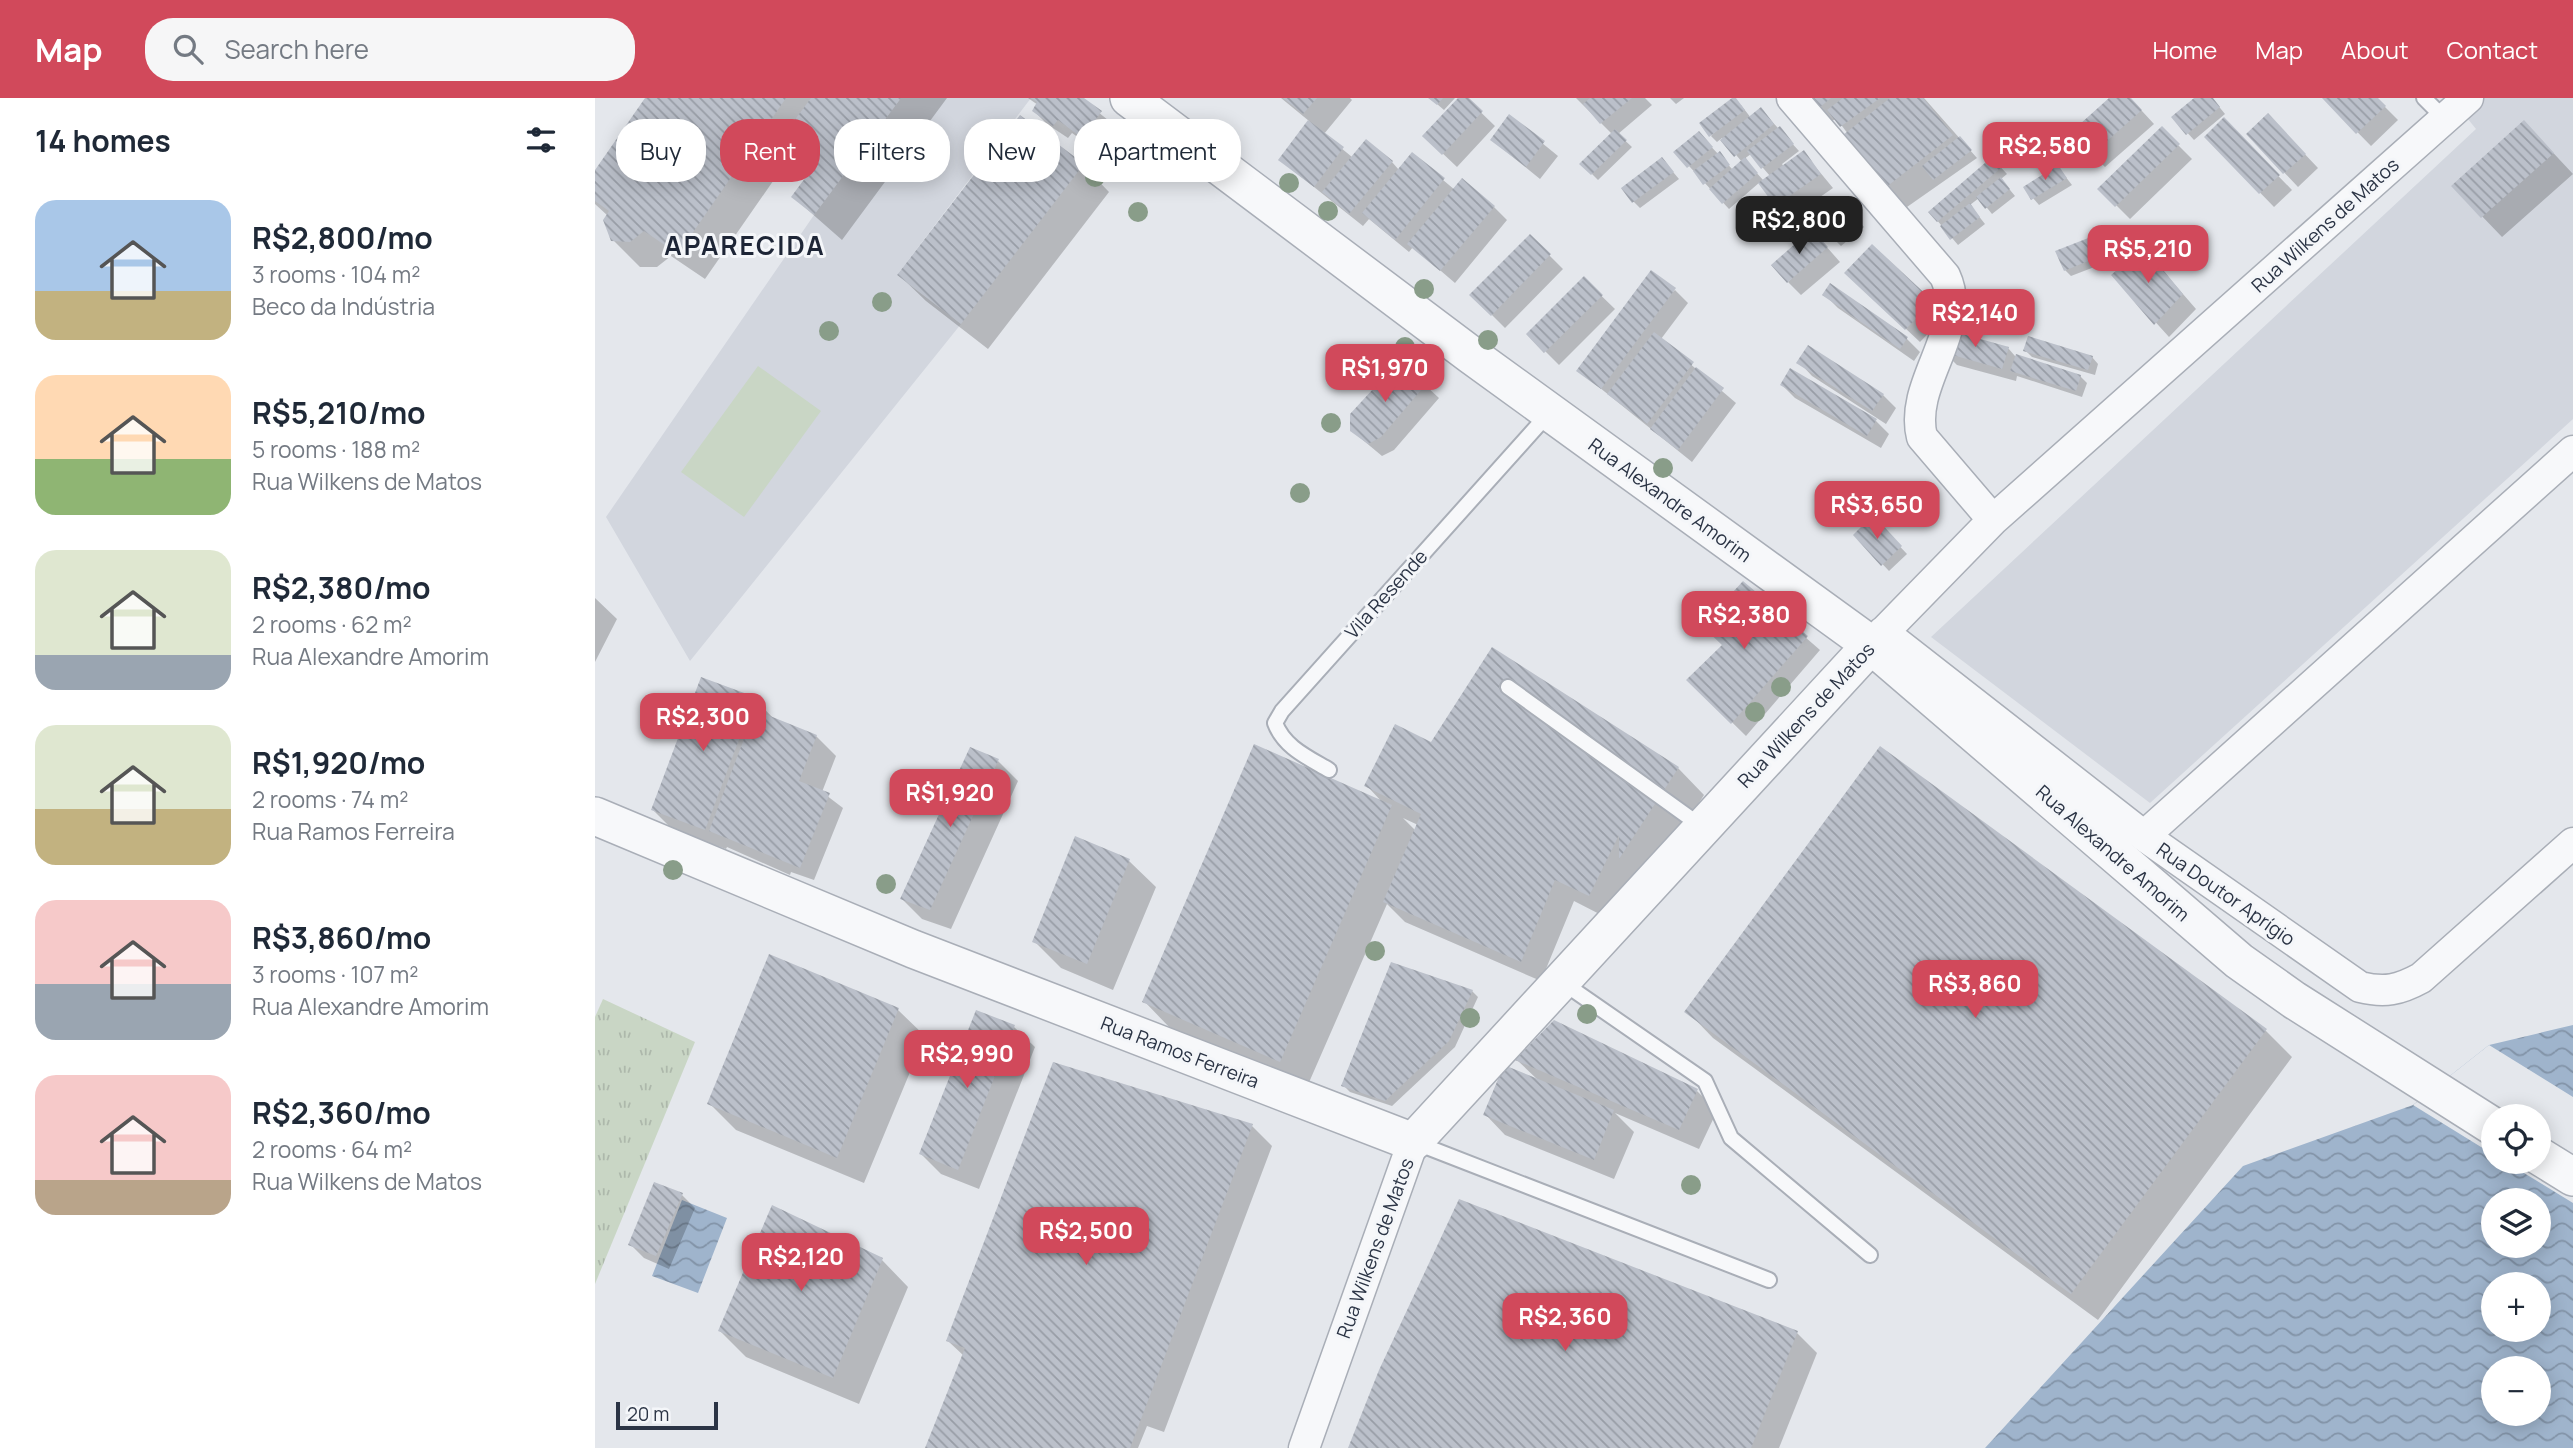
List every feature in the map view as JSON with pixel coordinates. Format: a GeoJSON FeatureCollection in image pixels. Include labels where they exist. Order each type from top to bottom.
{"type":"FeatureCollection","features":[{"type":"Feature","properties":{"kind":"street","name":"Rua Alexandre Amorim"},"geometry":{"type":"LineString","coordinates":[[1129,98],[1550,413],[1877,639],[2239,961],[2294,1000],[2481,1119]]}},
{"type":"Feature","properties":{"kind":"street"},"geometry":{"type":"LineString","coordinates":[[1792,98],[1945,276],[1950,288],[1951,314],[1922,407],[1919,426],[1922,437],[1993,520]]}},
{"type":"Feature","properties":{"kind":"street","name":"Rua Wilkens de Matos"},"geometry":{"type":"LineString","coordinates":[[1304,1448],[1413,1142],[1877,639],[1993,520],[2434,108],[2468,98]]}},
{"type":"Feature","properties":{"kind":"street"},"geometry":{"type":"LineString","coordinates":[[2144,836],[2573,451]]}},
{"type":"Feature","properties":{"kind":"street","name":"Rua Doutor Aprígio"},"geometry":{"type":"LineString","coordinates":[[1877,639],[2144,836],[2360,987],[2381,992],[2401,989],[2421,978],[2573,843]]}},
{"type":"Feature","properties":{"kind":"street","name":"Rua Ramos Ferreira"},"geometry":{"type":"LineString","coordinates":[[595,816],[913,949],[1413,1142]]}},
{"type":"Feature","properties":{"kind":"street"},"geometry":{"type":"LineString","coordinates":[[2551,1163],[2573,1177]]}},
{"type":"Feature","properties":{"kind":"lane","name":"Vila Resende"},"geometry":{"type":"LineString","coordinates":[[1329,770],[1289,746],[1279,736],[1275,723],[1282,711],[1550,413]]}},
{"type":"Feature","properties":{"kind":"lane"},"geometry":{"type":"LineString","coordinates":[[1508,687],[1702,827]]}},
{"type":"Feature","properties":{"kind":"lane"},"geometry":{"type":"LineString","coordinates":[[1561,981],[1705,1082],[1731,1138],[1870,1255]]}},
{"type":"Feature","properties":{"kind":"lane","name":"Rua Ramos Ferreira"},"geometry":{"type":"LineString","coordinates":[[1413,1142],[1769,1280]]}},
{"type":"Feature","properties":{"kind":"shaded area"},"geometry":{"type":"Polygon","coordinates":[[[901,98],[1031,98],[1015,119],[964,119],[964,182],[967,182],[897,275],[961,324],[690,661],[606,517],[839,182],[950,182],[950,119],[885,119],[901,98]]]}},
{"type":"Feature","properties":{"kind":"shaded area"},"geometry":{"type":"Polygon","coordinates":[[[2451,98],[2573,98],[2573,419],[2150,803],[1931,637],[2476,129],[2451,98]]]}},
{"type":"Feature","properties":{"kind":"green space"},"geometry":{"type":"Polygon","coordinates":[[[758,366],[821,411],[744,517],[681,472],[758,366]]]}},
{"type":"Feature","properties":{"kind":"green space"},"geometry":{"type":"Polygon","coordinates":[[[603,999],[695,1042],[595,1284],[595,1017],[603,999]]]}},
{"type":"Feature","properties":{"kind":"water"},"geometry":{"type":"Polygon","coordinates":[[[2573,1025],[2573,1448],[1985,1448],[2243,1166],[2413,1105],[2489,1045],[2573,1025]]]}},
{"type":"Feature","properties":{"kind":"water"},"geometry":{"type":"Polygon","coordinates":[[[682,1200],[727,1218],[698,1293],[652,1276],[682,1200]]]}},
{"type":"Feature","properties":{"kind":"pier"},"geometry":{"type":"Polygon","coordinates":[[[2489,1045],[2573,1097],[2573,1203],[2526,1174],[2551,1174],[2551,1104],[2481,1104],[2481,1147],[2413,1105],[2489,1045]]]}},
{"type":"Feature","properties":{"kind":"building"},"geometry":{"type":"Polygon","coordinates":[[[645,98],[786,98],[771,119],[720,119],[720,182],[728,182],[678,254],[644,231],[630,242],[611,241],[603,220],[609,211],[595,201],[595,170],[616,140],[616,182],[706,182],[706,119],[630,119],[645,98]]]}},
{"type":"Feature","properties":{"kind":"building"},"geometry":{"type":"Polygon","coordinates":[[[811,98],[901,98],[885,119],[834,119],[834,182],[839,182],[814,215],[791,197],[802,182],[820,182],[820,119],[795,119],[811,98]]]}},
{"type":"Feature","properties":{"kind":"building"},"geometry":{"type":"Polygon","coordinates":[[[1031,98],[1084,98],[1102,111],[1096,119],[1074,119],[1074,132],[1060,119],[1043,119],[1032,111],[1037,102],[1031,98]]]}},
{"type":"Feature","properties":{"kind":"building"},"geometry":{"type":"Polygon","coordinates":[[[1283,98],[1317,98],[1303,114],[1283,98]]]}},
{"type":"Feature","properties":{"kind":"building"},"geometry":{"type":"Polygon","coordinates":[[[1428,98],[1443,98],[1437,105],[1428,98]]]}},
{"type":"Feature","properties":{"kind":"building"},"geometry":{"type":"Polygon","coordinates":[[[1458,98],[1469,98],[1483,111],[1442,155],[1422,136],[1458,98]]]}},
{"type":"Feature","properties":{"kind":"building"},"geometry":{"type":"Polygon","coordinates":[[[1590,98],[1632,98],[1600,124],[1583,104],[1590,98]]]}},
{"type":"Feature","properties":{"kind":"building"},"geometry":{"type":"Polygon","coordinates":[[[1732,98],[1736,98],[1745,110],[1709,137],[1699,123],[1732,98]]]}},
{"type":"Feature","properties":{"kind":"building"},"geometry":{"type":"Polygon","coordinates":[[[1804,98],[1831,98],[1814,112],[1804,98]]]}},
{"type":"Feature","properties":{"kind":"building"},"geometry":{"type":"Polygon","coordinates":[[[1843,98],[1880,98],[1840,127],[1827,110],[1843,98]]]}},
{"type":"Feature","properties":{"kind":"building"},"geometry":{"type":"Polygon","coordinates":[[[1890,98],[1923,98],[1953,135],[1885,188],[1843,135],[1890,98]]]}},
{"type":"Feature","properties":{"kind":"building"},"geometry":{"type":"Polygon","coordinates":[[[2109,98],[2131,98],[2142,110],[2091,155],[2070,133],[2109,98]]]}},
{"type":"Feature","properties":{"kind":"building"},"geometry":{"type":"Polygon","coordinates":[[[2194,98],[2213,98],[2220,107],[2186,135],[2171,117],[2194,98]]]}},
{"type":"Feature","properties":{"kind":"building"},"geometry":{"type":"Polygon","coordinates":[[[2322,98],[2378,98],[2386,106],[2356,134],[2322,98]]]}},
{"type":"Feature","properties":{"kind":"building"},"geometry":{"type":"Polygon","coordinates":[[[1761,107],[1774,124],[1734,157],[1720,140],[1761,107]]]}},
{"type":"Feature","properties":{"kind":"building"},"geometry":{"type":"Polygon","coordinates":[[[2268,113],[2306,154],[2283,174],[2246,134],[2268,113]]]}},
{"type":"Feature","properties":{"kind":"building"},"geometry":{"type":"Polygon","coordinates":[[[1509,114],[1545,141],[1526,167],[1490,140],[1509,114]]]}},
{"type":"Feature","properties":{"kind":"building"},"geometry":{"type":"Polygon","coordinates":[[[2224,117],[2280,175],[2259,194],[2204,137],[2224,117]]]}},
{"type":"Feature","properties":{"kind":"building"},"geometry":{"type":"Polygon","coordinates":[[[1308,120],[1344,147],[1314,187],[1278,160],[1308,120]]]}},
{"type":"Feature","properties":{"kind":"building"},"geometry":{"type":"Polygon","coordinates":[[[2524,120],[2554,153],[2481,218],[2451,186],[2524,120]]]}},
{"type":"Feature","properties":{"kind":"building"},"geometry":{"type":"Polygon","coordinates":[[[1780,126],[1794,144],[1761,169],[1747,151],[1780,126]]]}},
{"type":"Feature","properties":{"kind":"building"},"geometry":{"type":"Polygon","coordinates":[[[2162,126],[2180,144],[2115,207],[2097,189],[2162,126]]]}},
{"type":"Feature","properties":{"kind":"building"},"geometry":{"type":"Polygon","coordinates":[[[1615,129],[1627,140],[1591,175],[1579,164],[1615,129]]]}},
{"type":"Feature","properties":{"kind":"building"},"geometry":{"type":"Polygon","coordinates":[[[1699,131],[1713,147],[1687,168],[1673,152],[1699,131]]]}},
{"type":"Feature","properties":{"kind":"building"},"geometry":{"type":"Polygon","coordinates":[[[1960,136],[1972,150],[1933,180],[1922,166],[1960,136]]]}},
{"type":"Feature","properties":{"kind":"building"},"geometry":{"type":"Polygon","coordinates":[[[1366,139],[1393,161],[1349,214],[1322,192],[1366,139]]]}},
{"type":"Feature","properties":{"kind":"building"},"geometry":{"type":"Polygon","coordinates":[[[1060,146],[1074,156],[1074,177],[961,324],[897,275],[968,182],[1060,182],[1060,146]]]}},
{"type":"Feature","properties":{"kind":"building"},"geometry":{"type":"Polygon","coordinates":[[[1804,150],[1821,174],[1775,206],[1758,183],[1804,150]]]}},
{"type":"Feature","properties":{"kind":"building"},"geometry":{"type":"Polygon","coordinates":[[[1720,151],[1730,165],[1703,185],[1693,171],[1720,151]]]}},
{"type":"Feature","properties":{"kind":"building"},"geometry":{"type":"Polygon","coordinates":[[[1412,152],[1445,178],[1395,240],[1362,213],[1412,152]]]}},
{"type":"Feature","properties":{"kind":"building"},"geometry":{"type":"Polygon","coordinates":[[[1993,156],[2002,167],[1937,222],[1928,212],[1993,156]]]}},
{"type":"Feature","properties":{"kind":"building"},"geometry":{"type":"Polygon","coordinates":[[[1662,157],[1674,172],[1632,203],[1621,188],[1662,157]]]}},
{"type":"Feature","properties":{"kind":"building"},"geometry":{"type":"Polygon","coordinates":[[[1745,157],[1758,173],[1722,204],[1709,189],[1745,157]]]}},
{"type":"Feature","properties":{"kind":"building"},"geometry":{"type":"Polygon","coordinates":[[[2058,165],[2067,178],[2031,200],[2023,187],[2058,165]]]}},
{"type":"Feature","properties":{"kind":"building"},"geometry":{"type":"Polygon","coordinates":[[[2001,177],[2010,189],[1985,209],[1976,197],[2001,177]]]}},
{"type":"Feature","properties":{"kind":"building"},"geometry":{"type":"Polygon","coordinates":[[[1462,178],[1495,206],[1440,271],[1407,244],[1462,178]]]}},
{"type":"Feature","properties":{"kind":"building"},"geometry":{"type":"Polygon","coordinates":[[[1842,201],[1859,219],[1834,241],[1817,222],[1842,201]]]}},
{"type":"Feature","properties":{"kind":"building"},"geometry":{"type":"Polygon","coordinates":[[[1970,203],[1980,217],[1950,240],[1940,226],[1970,203]]]}},
{"type":"Feature","properties":{"kind":"building"},"geometry":{"type":"Polygon","coordinates":[[[1812,229],[1828,247],[1787,283],[1771,265],[1812,229]]]}},
{"type":"Feature","properties":{"kind":"building"},"geometry":{"type":"Polygon","coordinates":[[[1530,234],[1551,254],[1491,316],[1469,295],[1530,234]]]}},
{"type":"Feature","properties":{"kind":"building"},"geometry":{"type":"Polygon","coordinates":[[[2096,235],[2105,254],[2064,271],[2055,251],[2096,235]]]}},
{"type":"Feature","properties":{"kind":"building"},"geometry":{"type":"Polygon","coordinates":[[[1872,244],[1933,301],[1905,330],[1844,273],[1872,244]]]}},
{"type":"Feature","properties":{"kind":"building"},"geometry":{"type":"Polygon","coordinates":[[[2144,247],[2183,294],[2154,325],[2111,275],[2144,247]]]}},
{"type":"Feature","properties":{"kind":"building"},"geometry":{"type":"Polygon","coordinates":[[[1651,270],[1676,288],[1601,389],[1576,371],[1651,270]]]}},
{"type":"Feature","properties":{"kind":"building"},"geometry":{"type":"Polygon","coordinates":[[[1584,276],[1603,295],[1544,353],[1526,334],[1584,276]]]}},
{"type":"Feature","properties":{"kind":"building"},"geometry":{"type":"Polygon","coordinates":[[[1830,283],[1908,337],[1900,349],[1822,295],[1830,283]]]}},
{"type":"Feature","properties":{"kind":"building"},"geometry":{"type":"Polygon","coordinates":[[[1966,293],[2015,307],[2010,325],[1961,311],[1966,293]]]}},
{"type":"Feature","properties":{"kind":"building"},"geometry":{"type":"Polygon","coordinates":[[[1948,330],[2009,347],[2002,369],[1942,352],[1948,330]]]}},
{"type":"Feature","properties":{"kind":"building"},"geometry":{"type":"Polygon","coordinates":[[[1654,332],[1694,362],[1647,424],[1607,394],[1654,332]]]}},
{"type":"Feature","properties":{"kind":"building"},"geometry":{"type":"Polygon","coordinates":[[[2028,336],[2093,356],[2088,370],[2023,351],[2028,336]]]}},
{"type":"Feature","properties":{"kind":"building"},"geometry":{"type":"Polygon","coordinates":[[[1808,345],[1884,394],[1872,411],[1796,363],[1808,345]]]}},
{"type":"Feature","properties":{"kind":"building"},"geometry":{"type":"Polygon","coordinates":[[[2016,354],[2081,375],[2076,391],[2010,371],[2016,354]]]}},
{"type":"Feature","properties":{"kind":"building"},"geometry":{"type":"Polygon","coordinates":[[[1398,362],[1427,383],[1381,437],[1368,444],[1350,431],[1350,414],[1398,362]]]}},
{"type":"Feature","properties":{"kind":"building"},"geometry":{"type":"Polygon","coordinates":[[[1696,367],[1724,388],[1678,450],[1650,429],[1696,367]]]}},
{"type":"Feature","properties":{"kind":"building"},"geometry":{"type":"Polygon","coordinates":[[[1790,368],[1877,419],[1867,436],[1780,385],[1790,368]]]}},
{"type":"Feature","properties":{"kind":"building"},"geometry":{"type":"Polygon","coordinates":[[[1873,515],[1902,546],[1881,566],[1853,535],[1873,515]]]}},
{"type":"Feature","properties":{"kind":"building"},"geometry":{"type":"Polygon","coordinates":[[[1743,581],[1808,636],[1731,724],[1686,680],[1722,645],[1702,626],[1743,581]],[[1754,619],[1737,638],[1748,642],[1754,619]]]}},
{"type":"Feature","properties":{"kind":"building"},"geometry":{"type":"Polygon","coordinates":[[[1492,647],[1679,767],[1619,859],[1619,835],[1589,896],[1555,880],[1521,962],[1383,902],[1421,814],[1364,786],[1395,724],[1431,742],[1492,647]]]}},
{"type":"Feature","properties":{"kind":"building"},"geometry":{"type":"Polygon","coordinates":[[[701,677],[755,697],[705,830],[651,810],[701,677]]]}},
{"type":"Feature","properties":{"kind":"building"},"geometry":{"type":"Polygon","coordinates":[[[755,710],[817,735],[799,781],[830,793],[800,868],[709,831],[755,710]]]}},
{"type":"Feature","properties":{"kind":"building"},"geometry":{"type":"Polygon","coordinates":[[[1254,744],[1392,805],[1280,1062],[1142,1002],[1254,744]]]}},
{"type":"Feature","properties":{"kind":"building"},"geometry":{"type":"Polygon","coordinates":[[[1880,746],[2267,1029],[2071,1294],[1684,1012],[1880,746]]]}},
{"type":"Feature","properties":{"kind":"building"},"geometry":{"type":"Polygon","coordinates":[[[970,747],[999,759],[930,910],[900,899],[970,747]]]}},
{"type":"Feature","properties":{"kind":"building"},"geometry":{"type":"Polygon","coordinates":[[[1075,836],[1130,859],[1087,964],[1032,942],[1075,836]]]}},
{"type":"Feature","properties":{"kind":"building"},"geometry":{"type":"Polygon","coordinates":[[[769,954],[899,1008],[837,1158],[707,1104],[769,954]]]}},
{"type":"Feature","properties":{"kind":"building"},"geometry":{"type":"Polygon","coordinates":[[[1391,962],[1473,990],[1449,1041],[1385,1101],[1341,1086],[1391,962]]]}},
{"type":"Feature","properties":{"kind":"building"},"geometry":{"type":"Polygon","coordinates":[[[976,1010],[1015,1025],[958,1170],[919,1154],[976,1010]]]}},
{"type":"Feature","properties":{"kind":"building"},"geometry":{"type":"Polygon","coordinates":[[[1554,1020],[1698,1089],[1679,1130],[1515,1060],[1554,1020]]]}},
{"type":"Feature","properties":{"kind":"building"},"geometry":{"type":"Polygon","coordinates":[[[1053,1062],[1253,1124],[1130,1448],[925,1448],[965,1348],[946,1341],[1053,1062]]]}},
{"type":"Feature","properties":{"kind":"building"},"geometry":{"type":"Polygon","coordinates":[[[1504,1065],[1614,1110],[1594,1160],[1483,1115],[1504,1065]]]}},
{"type":"Feature","properties":{"kind":"building"},"geometry":{"type":"Polygon","coordinates":[[[654,1182],[683,1193],[656,1256],[628,1245],[654,1182]]]}},
{"type":"Feature","properties":{"kind":"building"},"geometry":{"type":"Polygon","coordinates":[[[1459,1199],[1798,1331],[1751,1448],[1348,1448],[1379,1370],[1459,1199]]]}},
{"type":"Feature","properties":{"kind":"building"},"geometry":{"type":"Polygon","coordinates":[[[772,1205],[883,1258],[833,1378],[718,1331],[772,1205]]]}},
{"type":"Feature","properties":{"kind":"district","name":"APARECIDA"},"geometry":{"type":"Point","coordinates":[745,245]}}]}
